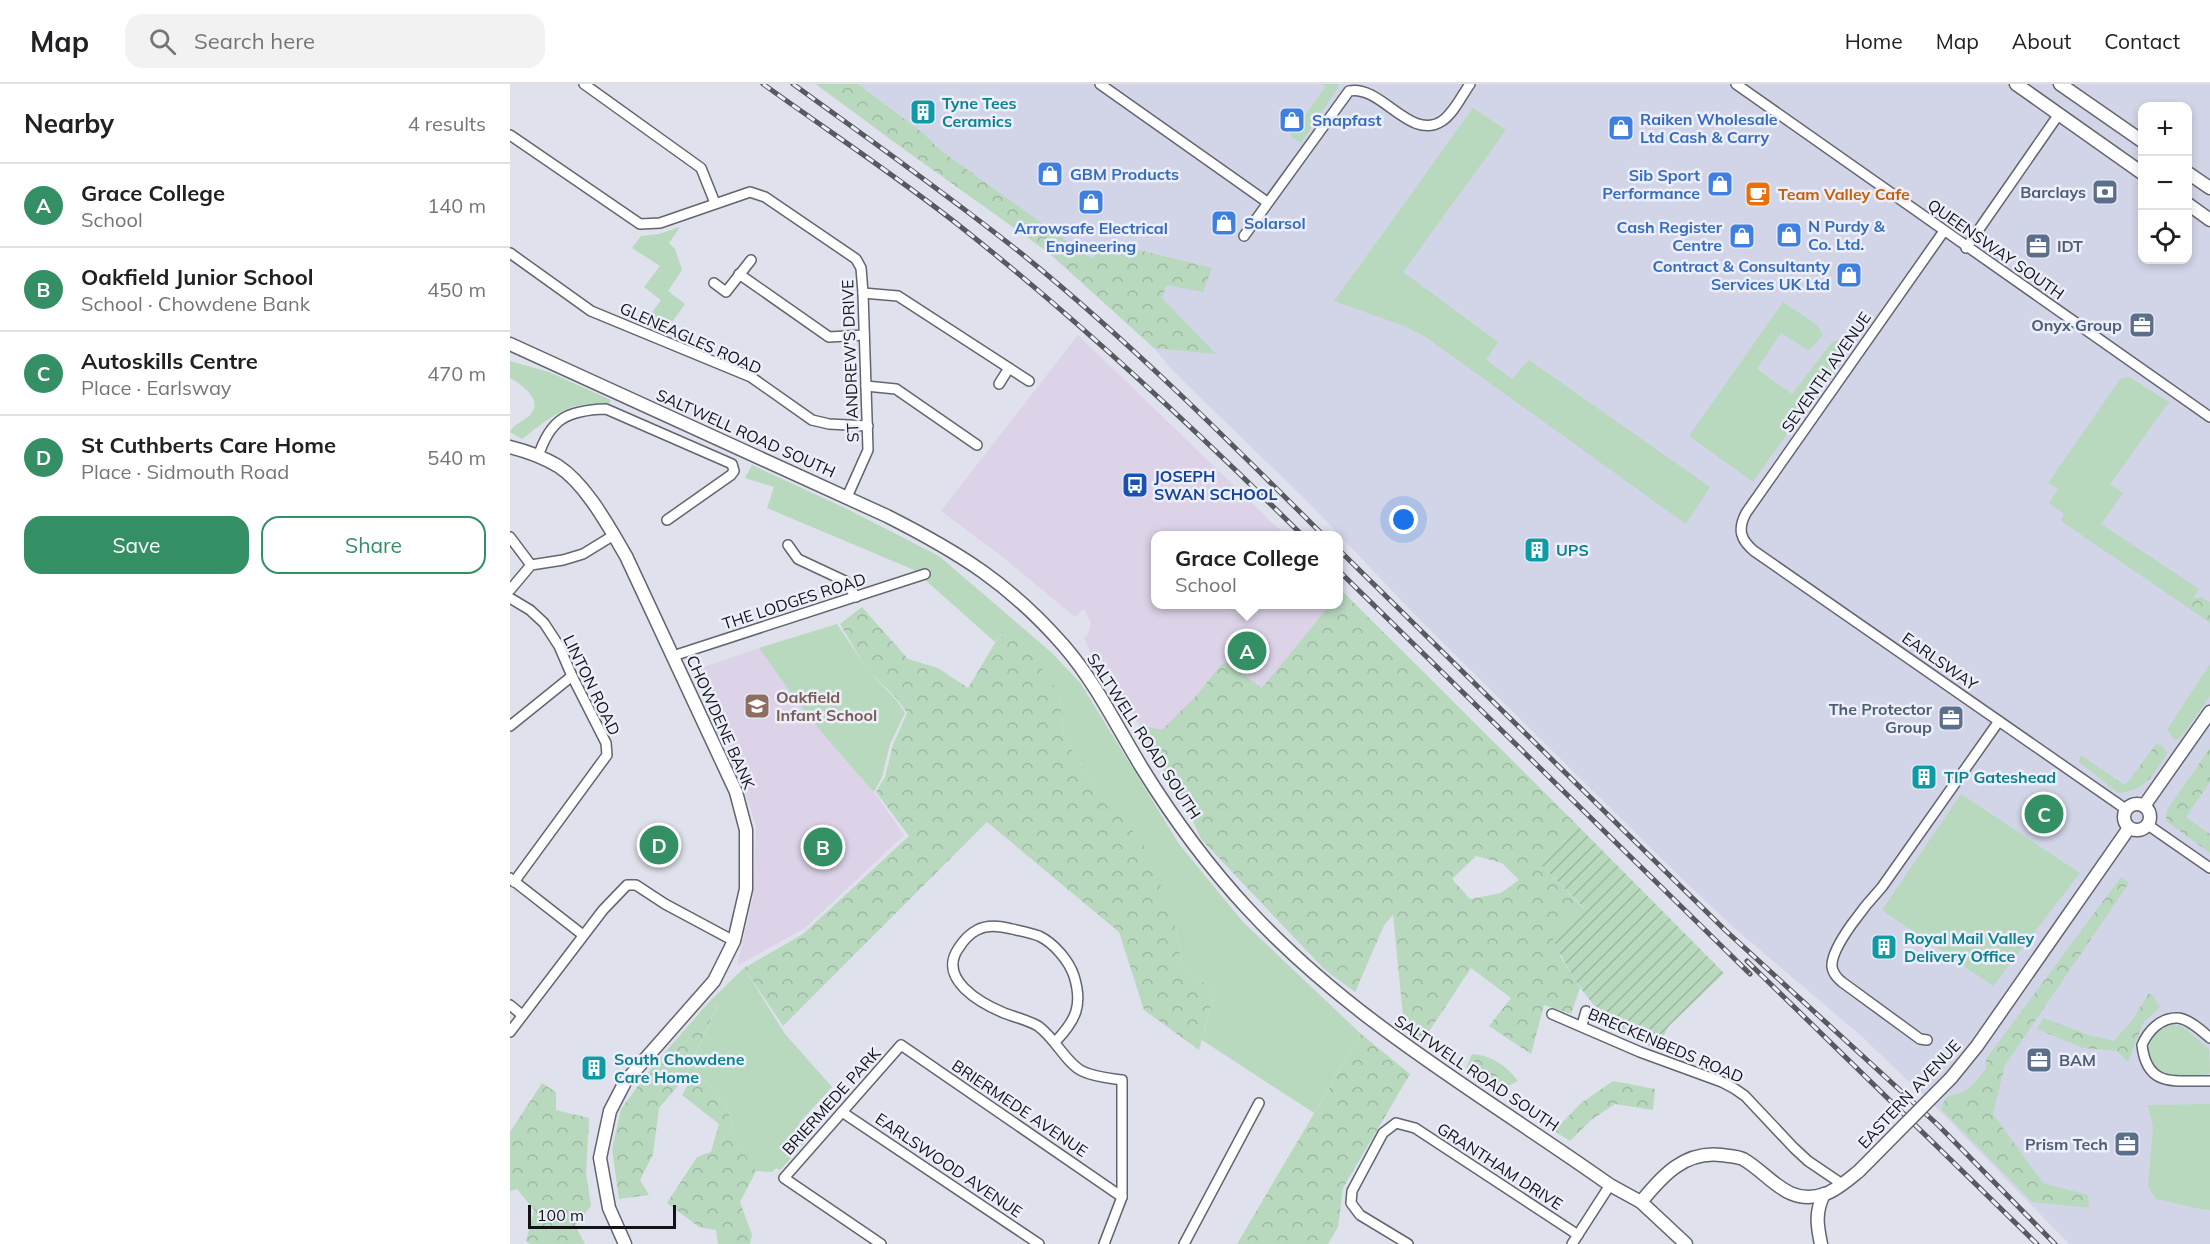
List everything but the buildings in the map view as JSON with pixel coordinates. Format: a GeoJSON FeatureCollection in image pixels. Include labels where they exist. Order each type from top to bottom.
{"type":"FeatureCollection","features":[{"type":"Feature","properties":{"kind":"street"},"geometry":{"type":"LineString","coordinates":[[584,84],[701,168],[715,203]]}},
{"type":"Feature","properties":{"kind":"street"},"geometry":{"type":"LineString","coordinates":[[1100,84],[1267,202]]}},
{"type":"Feature","properties":{"kind":"street"},"geometry":{"type":"LineString","coordinates":[[1244,236],[1349,91],[1355,87],[1368,87],[1421,124],[1433,124],[1448,116],[1470,84]]}},
{"type":"Feature","properties":{"kind":"street","name":"QUEENSWAY SOUTH"},"geometry":{"type":"LineString","coordinates":[[1736,84],[1966,248],[2210,417]]}},
{"type":"Feature","properties":{"kind":"street"},"geometry":{"type":"LineString","coordinates":[[2016,84],[2138,170]]}},
{"type":"Feature","properties":{"kind":"street"},"geometry":{"type":"LineString","coordinates":[[2060,84],[2138,138]]}},
{"type":"Feature","properties":{"kind":"street"},"geometry":{"type":"LineString","coordinates":[[1966,248],[2059,114]]}},
{"type":"Feature","properties":{"kind":"street","name":"ST ANDREW'S DRIVE"},"geometry":{"type":"LineString","coordinates":[[510,135],[640,224],[660,223],[750,192],[765,196],[856,259],[861,268],[863,293],[868,450],[847,497]]}},
{"type":"Feature","properties":{"kind":"street"},"geometry":{"type":"LineString","coordinates":[[2192,175],[2210,188]]}},
{"type":"Feature","properties":{"kind":"street"},"geometry":{"type":"LineString","coordinates":[[2192,207],[2210,220]]}},
{"type":"Feature","properties":{"kind":"street","name":"SEVENTH AVENUE"},"geometry":{"type":"LineString","coordinates":[[1740,534],[1741,523],[1746,513],[1944,231]]}},
{"type":"Feature","properties":{"kind":"street","name":"GLENEAGLES ROAD"},"geometry":{"type":"LineString","coordinates":[[510,253],[591,311],[751,377],[812,420],[829,424],[868,426]]}},
{"type":"Feature","properties":{"kind":"street"},"geometry":{"type":"LineString","coordinates":[[714,283],[726,292],[750,260]]}},
{"type":"Feature","properties":{"kind":"street"},"geometry":{"type":"LineString","coordinates":[[740,274],[830,337],[864,335]]}},
{"type":"Feature","properties":{"kind":"street"},"geometry":{"type":"LineString","coordinates":[[863,293],[898,296],[1029,381]]}},
{"type":"Feature","properties":{"kind":"street","name":"SALTWELL ROAD SOUTH"},"geometry":{"type":"LineString","coordinates":[[510,344],[847,497],[940,543],[965,558],[1008,590],[1064,646],[1087,676],[1144,771],[1216,871],[1279,941],[1326,984],[1419,1055],[1610,1185],[1641,1202],[1686,1244]]}},
{"type":"Feature","properties":{"kind":"street"},"geometry":{"type":"LineString","coordinates":[[999,384],[1009,368]]}},
{"type":"Feature","properties":{"kind":"street"},"geometry":{"type":"LineString","coordinates":[[866,386],[896,389],[977,445]]}},
{"type":"Feature","properties":{"kind":"street"},"geometry":{"type":"LineString","coordinates":[[538,457],[545,436],[560,420],[572,413],[584,410],[606,409],[732,464],[734,471],[731,475],[667,520]]}},
{"type":"Feature","properties":{"kind":"street","name":"CHOWDENE BANK"},"geometry":{"type":"LineString","coordinates":[[510,447],[558,467],[579,485],[614,536],[626,556],[736,792],[746,830],[746,889],[734,941],[714,981],[625,1082],[610,1111],[600,1158],[609,1208],[625,1244]]}},
{"type":"Feature","properties":{"kind":"street","name":"EARLSWAY"},"geometry":{"type":"LineString","coordinates":[[1740,534],[1744,543],[1754,551],[2127,810]]}},
{"type":"Feature","properties":{"kind":"street"},"geometry":{"type":"LineString","coordinates":[[510,590],[531,565],[583,554],[614,536]]}},
{"type":"Feature","properties":{"kind":"street"},"geometry":{"type":"LineString","coordinates":[[510,537],[531,565]]}},
{"type":"Feature","properties":{"kind":"street"},"geometry":{"type":"LineString","coordinates":[[788,545],[798,558],[844,581],[856,597]]}},
{"type":"Feature","properties":{"kind":"street","name":"THE LODGES ROAD"},"geometry":{"type":"LineString","coordinates":[[673,656],[925,574]]}},
{"type":"Feature","properties":{"kind":"street","name":"LINTON ROAD"},"geometry":{"type":"LineString","coordinates":[[510,598],[530,610],[544,623],[559,646],[606,743],[607,756],[512,880]]}},
{"type":"Feature","properties":{"kind":"street"},"geometry":{"type":"LineString","coordinates":[[510,726],[572,676]]}},
{"type":"Feature","properties":{"kind":"street"},"geometry":{"type":"LineString","coordinates":[[2144,806],[2210,712]]}},
{"type":"Feature","properties":{"kind":"street"},"geometry":{"type":"LineString","coordinates":[[1927,1040],[1920,1039],[1842,982],[1833,971],[1832,960],[1861,909],[1882,887],[1999,721]]}},
{"type":"Feature","properties":{"kind":"street"},"geometry":{"type":"LineString","coordinates":[[2133,805],[2144,806],[2151,817],[2148,825],[2137,830],[2129,828],[2125,821],[2127,810],[2133,805]]}},
{"type":"Feature","properties":{"kind":"street"},"geometry":{"type":"LineString","coordinates":[[2148,825],[2210,868]]}},
{"type":"Feature","properties":{"kind":"street","name":"EASTERN AVENUE"},"geometry":{"type":"LineString","coordinates":[[1824,1194],[1859,1171],[1951,1078],[1984,1037],[2129,828]]}},
{"type":"Feature","properties":{"kind":"street"},"geometry":{"type":"LineString","coordinates":[[512,880],[583,935]]}},
{"type":"Feature","properties":{"kind":"street"},"geometry":{"type":"LineString","coordinates":[[510,1032],[583,935],[620,890],[627,885],[636,885],[665,904],[734,941]]}},
{"type":"Feature","properties":{"kind":"street"},"geometry":{"type":"LineString","coordinates":[[1056,1041],[1076,1015],[1079,993],[1072,970],[1058,951],[1040,937],[998,925],[978,929],[964,940],[955,954],[952,969],[960,984],[990,1007],[1036,1024],[1056,1041],[1069,1060],[1080,1070],[1100,1077],[1122,1080],[1122,1197],[1104,1244]]}},
{"type":"Feature","properties":{"kind":"street"},"geometry":{"type":"LineString","coordinates":[[510,1005],[522,1015]]}},
{"type":"Feature","properties":{"kind":"street"},"geometry":{"type":"LineString","coordinates":[[1581,1025],[1586,1011]]}},
{"type":"Feature","properties":{"kind":"street","name":"BRECKENBEDS ROAD"},"geometry":{"type":"LineString","coordinates":[[1552,1014],[1735,1089],[1745,1096],[1783,1138],[1808,1161],[1842,1184]]}},
{"type":"Feature","properties":{"kind":"street"},"geometry":{"type":"LineString","coordinates":[[2210,1038],[2180,1018],[2169,1019],[2152,1029],[2142,1045],[2148,1067],[2162,1080],[2210,1081]]}},
{"type":"Feature","properties":{"kind":"street","name":"BRIERMEDE PARK"},"geometry":{"type":"LineString","coordinates":[[881,1244],[784,1178],[901,1045]]}},
{"type":"Feature","properties":{"kind":"street","name":"BRIERMEDE AVENUE"},"geometry":{"type":"LineString","coordinates":[[901,1045],[1122,1197]]}},
{"type":"Feature","properties":{"kind":"street"},"geometry":{"type":"LineString","coordinates":[[1184,1244],[1259,1103]]}},
{"type":"Feature","properties":{"kind":"street","name":"EARLSWOOD AVENUE"},"geometry":{"type":"LineString","coordinates":[[842,1112],[1039,1244]]}},
{"type":"Feature","properties":{"kind":"street","name":"GRANTHAM DRIVE"},"geometry":{"type":"LineString","coordinates":[[1408,1244],[1355,1210],[1351,1203],[1352,1191],[1383,1133],[1396,1123],[1415,1128],[1578,1235]]}},
{"type":"Feature","properties":{"kind":"street"},"geometry":{"type":"LineString","coordinates":[[1641,1202],[1656,1183],[1678,1164],[1691,1157],[1716,1154],[1742,1158],[1783,1191],[1796,1195],[1824,1194],[1816,1221],[1821,1244]]}},
{"type":"Feature","properties":{"kind":"street"},"geometry":{"type":"LineString","coordinates":[[1572,1244],[1610,1185]]}},
{"type":"Feature","properties":{"kind":"shaded area"},"geometry":{"type":"Polygon","coordinates":[[[815,84],[2210,84],[2210,1244],[2069,1244],[1939,1110],[1860,1035],[1732,926],[1675,872],[1418,618],[1343,539],[1343,531],[1336,531],[1172,370],[1154,348],[1049,253],[815,84]]]}},
{"type":"Feature","properties":{"kind":"shaded area"},"geometry":{"type":"Polygon","coordinates":[[[1078,335],[1281,531],[1151,531],[1151,609],[1343,609],[1343,592],[1578,826],[1540,864],[1519,879],[1502,863],[1476,856],[1452,879],[1393,914],[1384,925],[1355,992],[1324,969],[1201,839],[1181,794],[1176,793],[1139,725],[1107,675],[1096,664],[1084,638],[1089,632],[1091,623],[1084,609],[1075,617],[1004,558],[941,511],[1078,335]]]}},
{"type":"Feature","properties":{"kind":"shaded area"},"geometry":{"type":"Polygon","coordinates":[[[759,648],[841,756],[874,792],[904,835],[805,928],[737,966],[753,898],[756,826],[733,755],[695,670],[759,648]]]}},
{"type":"Feature","properties":{"kind":"green space"},"geometry":{"type":"Polygon","coordinates":[[[816,84],[858,84],[923,133],[940,150],[1092,259],[1106,242],[1212,268],[1203,292],[1166,285],[1162,298],[1216,354],[1154,348],[1049,253],[816,84]]]}},
{"type":"Feature","properties":{"kind":"green space"},"geometry":{"type":"Polygon","coordinates":[[[1322,84],[1338,84],[1338,88],[1301,143],[1290,136],[1325,87],[1322,84]]]}},
{"type":"Feature","properties":{"kind":"green space"},"geometry":{"type":"Polygon","coordinates":[[[1473,108],[1506,130],[1403,272],[1498,342],[1486,360],[1512,379],[1529,360],[1710,487],[1686,524],[1424,336],[1404,326],[1334,301],[1473,108]]]}},
{"type":"Feature","properties":{"kind":"green space"},"geometry":{"type":"Polygon","coordinates":[[[680,227],[669,243],[675,249],[682,270],[668,291],[685,304],[664,333],[643,325],[661,300],[644,287],[660,266],[632,248],[641,236],[659,234],[680,227]]]}},
{"type":"Feature","properties":{"kind":"green space"},"geometry":{"type":"Polygon","coordinates":[[[1783,302],[1817,325],[1823,334],[1808,350],[1781,333],[1757,369],[1792,394],[1832,342],[1840,340],[1845,344],[1846,351],[1753,482],[1689,436],[1783,302]]]}},
{"type":"Feature","properties":{"kind":"green space"},"geometry":{"type":"Polygon","coordinates":[[[510,361],[549,372],[611,400],[610,403],[582,405],[562,411],[522,439],[510,432],[528,417],[535,406],[531,394],[510,378],[510,361]]]}},
{"type":"Feature","properties":{"kind":"green space"},"geometry":{"type":"Polygon","coordinates":[[[2129,377],[2169,402],[2110,484],[2123,493],[2101,524],[2199,589],[2187,607],[2061,521],[2064,514],[2049,503],[2058,489],[2048,483],[2121,378],[2129,377]]]}},
{"type":"Feature","properties":{"kind":"green space"},"geometry":{"type":"Polygon","coordinates":[[[752,465],[847,509],[939,556],[1052,653],[1081,684],[1179,844],[1243,922],[1361,1034],[1314,1113],[1202,1040],[1215,991],[1182,968],[1174,918],[1064,738],[1060,695],[1006,626],[995,642],[914,570],[767,508],[774,487],[745,478],[752,465]]]}},
{"type":"Feature","properties":{"kind":"green space"},"geometry":{"type":"Polygon","coordinates":[[[1343,592],[1578,826],[1540,864],[1584,909],[1560,956],[1580,988],[1571,1014],[1544,1005],[1531,1054],[1489,1026],[1511,998],[1471,968],[1422,1042],[1404,1026],[1393,915],[1384,925],[1355,992],[1324,969],[1201,839],[1181,794],[1176,793],[1139,725],[1162,730],[1196,696],[1222,664],[1228,663],[1262,688],[1327,609],[1343,609],[1343,592]],[[1476,856],[1452,879],[1470,899],[1501,893],[1519,880],[1502,863],[1476,856]]]}},
{"type":"Feature","properties":{"kind":"green space"},"geometry":{"type":"Polygon","coordinates":[[[2201,597],[2210,602],[2210,623],[2187,607],[2191,599],[2201,597]]]}},
{"type":"Feature","properties":{"kind":"green space"},"geometry":{"type":"Polygon","coordinates":[[[862,607],[908,659],[938,668],[968,688],[1006,625],[1028,647],[1060,695],[1064,738],[1093,783],[1144,845],[1174,918],[1182,968],[1215,991],[1199,1050],[1144,1010],[1119,932],[987,822],[783,1026],[744,968],[803,934],[909,836],[876,792],[885,777],[893,745],[907,713],[897,699],[866,668],[840,624],[862,607]]]}},
{"type":"Feature","properties":{"kind":"green space"},"geometry":{"type":"Polygon","coordinates":[[[837,624],[867,669],[905,713],[890,744],[882,777],[874,792],[814,722],[759,648],[837,624]]]}},
{"type":"Feature","properties":{"kind":"green space"},"geometry":{"type":"Polygon","coordinates":[[[2210,664],[2210,696],[2182,736],[2175,740],[2167,730],[2210,664]]]}},
{"type":"Feature","properties":{"kind":"green space"},"geometry":{"type":"Polygon","coordinates":[[[2156,744],[2162,745],[2167,754],[2147,781],[2136,789],[2128,791],[2118,793],[2079,762],[2080,756],[2084,757],[2123,784],[2127,783],[2156,744]]]}},
{"type":"Feature","properties":{"kind":"green space"},"geometry":{"type":"Polygon","coordinates":[[[2210,748],[2210,782],[2186,817],[2210,834],[2210,853],[2166,821],[2167,810],[2210,748]]]}},
{"type":"Feature","properties":{"kind":"green space"},"geometry":{"type":"Polygon","coordinates":[[[1961,794],[2080,873],[1993,986],[1882,910],[1961,794]]]}},
{"type":"Feature","properties":{"kind":"green space"},"geometry":{"type":"Polygon","coordinates":[[[1578,826],[1724,973],[1668,1027],[1657,1049],[1622,1031],[1593,1004],[1570,972],[1552,936],[1584,908],[1540,864],[1578,826]]]}},
{"type":"Feature","properties":{"kind":"green space"},"geometry":{"type":"Polygon","coordinates":[[[2121,877],[2129,883],[2005,1065],[1993,1114],[2043,1183],[2088,1195],[2089,1208],[2032,1202],[1941,1109],[1949,1096],[1969,1088],[1986,1069],[1986,1059],[2121,877]]]}},
{"type":"Feature","properties":{"kind":"green space"},"geometry":{"type":"Polygon","coordinates":[[[744,968],[785,1034],[832,1087],[799,1123],[811,1136],[780,1170],[776,1168],[772,1172],[756,1171],[736,1141],[727,1107],[707,1082],[692,1078],[684,1079],[718,1005],[710,1001],[744,968]]]}},
{"type":"Feature","properties":{"kind":"green space"},"geometry":{"type":"Polygon","coordinates":[[[2148,994],[2152,994],[2160,1007],[2143,1023],[2128,1062],[2117,1051],[2083,1048],[2037,1029],[2043,1018],[2089,1035],[2114,1041],[2133,1019],[2148,994]]]}},
{"type":"Feature","properties":{"kind":"green space"},"geometry":{"type":"Polygon","coordinates":[[[710,1001],[718,1004],[684,1079],[659,1108],[653,1154],[640,1180],[649,1195],[619,1199],[612,1149],[621,1109],[653,1066],[710,1001]]]}},
{"type":"Feature","properties":{"kind":"green space"},"geometry":{"type":"Polygon","coordinates":[[[2182,1026],[2209,1049],[2210,1073],[2177,1076],[2164,1073],[2153,1064],[2149,1050],[2150,1043],[2165,1027],[2182,1026]]]}},
{"type":"Feature","properties":{"kind":"green space"},"geometry":{"type":"Polygon","coordinates":[[[1361,1034],[1410,1074],[1343,1188],[1338,1227],[1328,1244],[1237,1244],[1361,1034]]]}},
{"type":"Feature","properties":{"kind":"green space"},"geometry":{"type":"Polygon","coordinates":[[[1472,1054],[1498,1062],[1518,1081],[1497,1091],[1466,1068],[1472,1054]]]}},
{"type":"Feature","properties":{"kind":"green space"},"geometry":{"type":"Polygon","coordinates":[[[692,1078],[707,1082],[727,1107],[736,1141],[756,1171],[740,1202],[752,1235],[750,1244],[718,1244],[716,1230],[699,1227],[667,1203],[697,1157],[711,1152],[719,1124],[682,1095],[692,1078]]]}},
{"type":"Feature","properties":{"kind":"green space"},"geometry":{"type":"Polygon","coordinates":[[[1613,1081],[1655,1089],[1653,1110],[1615,1104],[1591,1120],[1570,1141],[1554,1131],[1581,1103],[1613,1081]]]}},
{"type":"Feature","properties":{"kind":"green space"},"geometry":{"type":"Polygon","coordinates":[[[542,1083],[556,1092],[556,1110],[589,1118],[586,1173],[591,1206],[575,1225],[585,1244],[530,1244],[526,1241],[534,1210],[517,1189],[510,1191],[510,1132],[542,1083]]]}},
{"type":"Feature","properties":{"kind":"green space"},"geometry":{"type":"Polygon","coordinates":[[[2210,1104],[2210,1210],[2156,1199],[2148,1186],[2153,1128],[2148,1105],[2210,1104]]]}},
{"type":"Feature","properties":{"kind":"railway"},"geometry":{"type":"LineString","coordinates":[[763,84],[916,193],[1010,267],[1138,379],[1298,531]]}},
{"type":"Feature","properties":{"kind":"railway"},"geometry":{"type":"LineString","coordinates":[[793,84],[966,210],[1062,287],[1177,391],[1319,531]]}},
{"type":"Feature","properties":{"kind":"railway"},"geometry":{"type":"LineString","coordinates":[[1343,554],[1725,930],[1938,1125],[2055,1244]]}},
{"type":"Feature","properties":{"kind":"railway"},"geometry":{"type":"LineString","coordinates":[[1343,575],[1750,974]]}},
{"type":"Feature","properties":{"kind":"railway"},"geometry":{"type":"LineString","coordinates":[[1747,961],[2037,1244]]}},
{"type":"Feature","properties":{"kind":"place","name":"Tyne Tees Ceramics"},"geometry":{"type":"Point","coordinates":[923,112]}},
{"type":"Feature","properties":{"kind":"place","name":"Snapfast"},"geometry":{"type":"Point","coordinates":[1292,120]}},
{"type":"Feature","properties":{"kind":"place","name":"Raiken Wholesale Ltd Cash & Carry"},"geometry":{"type":"Point","coordinates":[1621,128]}},
{"type":"Feature","properties":{"kind":"place","name":"GBM Products"},"geometry":{"type":"Point","coordinates":[1050,174]}},
{"type":"Feature","properties":{"kind":"place","name":"Sib Sport Performance"},"geometry":{"type":"Point","coordinates":[1720,184]}},
{"type":"Feature","properties":{"kind":"place","name":"Barclays"},"geometry":{"type":"Point","coordinates":[2105,192]}},
{"type":"Feature","properties":{"kind":"place","name":"Team Valley Cafe"},"geometry":{"type":"Point","coordinates":[1758,194]}},
{"type":"Feature","properties":{"kind":"place","name":"Arrowsafe Electrical Engineering"},"geometry":{"type":"Point","coordinates":[1091,202]}},
{"type":"Feature","properties":{"kind":"place","name":"Solarsol"},"geometry":{"type":"Point","coordinates":[1224,223]}},
{"type":"Feature","properties":{"kind":"place","name":"N Purdy & Co. Ltd."},"geometry":{"type":"Point","coordinates":[1789,235]}},
{"type":"Feature","properties":{"kind":"place","name":"Cash Register Centre"},"geometry":{"type":"Point","coordinates":[1742,236]}},
{"type":"Feature","properties":{"kind":"place","name":"IDT"},"geometry":{"type":"Point","coordinates":[2038,246]}},
{"type":"Feature","properties":{"kind":"place","name":"Contract & Consultanty Services UK Ltd"},"geometry":{"type":"Point","coordinates":[1849,275]}},
{"type":"Feature","properties":{"kind":"place","name":"Onyx Group"},"geometry":{"type":"Point","coordinates":[2142,325]}},
{"type":"Feature","properties":{"kind":"place","name":"JOSEPH SWAN SCHOOL"},"geometry":{"type":"Point","coordinates":[1135,485]}},
{"type":"Feature","properties":{"kind":"place","name":"UPS"},"geometry":{"type":"Point","coordinates":[1537,550]}},
{"type":"Feature","properties":{"kind":"place","name":"Grace College"},"geometry":{"type":"Point","coordinates":[1247,651]}},
{"type":"Feature","properties":{"kind":"place","name":"Oakfield Infant School"},"geometry":{"type":"Point","coordinates":[757,706]}},
{"type":"Feature","properties":{"kind":"place","name":"The Protector Group"},"geometry":{"type":"Point","coordinates":[1951,718]}},
{"type":"Feature","properties":{"kind":"place","name":"TIP Gateshead"},"geometry":{"type":"Point","coordinates":[1924,777]}},
{"type":"Feature","properties":{"kind":"place","name":"Autoskills Centre"},"geometry":{"type":"Point","coordinates":[2044,814]}},
{"type":"Feature","properties":{"kind":"place","name":"St Cuthberts Care Home"},"geometry":{"type":"Point","coordinates":[659,845]}},
{"type":"Feature","properties":{"kind":"place","name":"Oakfield Junior School"},"geometry":{"type":"Point","coordinates":[823,847]}},
{"type":"Feature","properties":{"kind":"place","name":"Royal Mail Valley Delivery Office"},"geometry":{"type":"Point","coordinates":[1884,947]}},
{"type":"Feature","properties":{"kind":"place","name":"BAM"},"geometry":{"type":"Point","coordinates":[2039,1060]}},
{"type":"Feature","properties":{"kind":"place","name":"South Chowdene Care Home"},"geometry":{"type":"Point","coordinates":[594,1068]}},
{"type":"Feature","properties":{"kind":"place","name":"Prism Tech"},"geometry":{"type":"Point","coordinates":[2127,1144]}}]}
